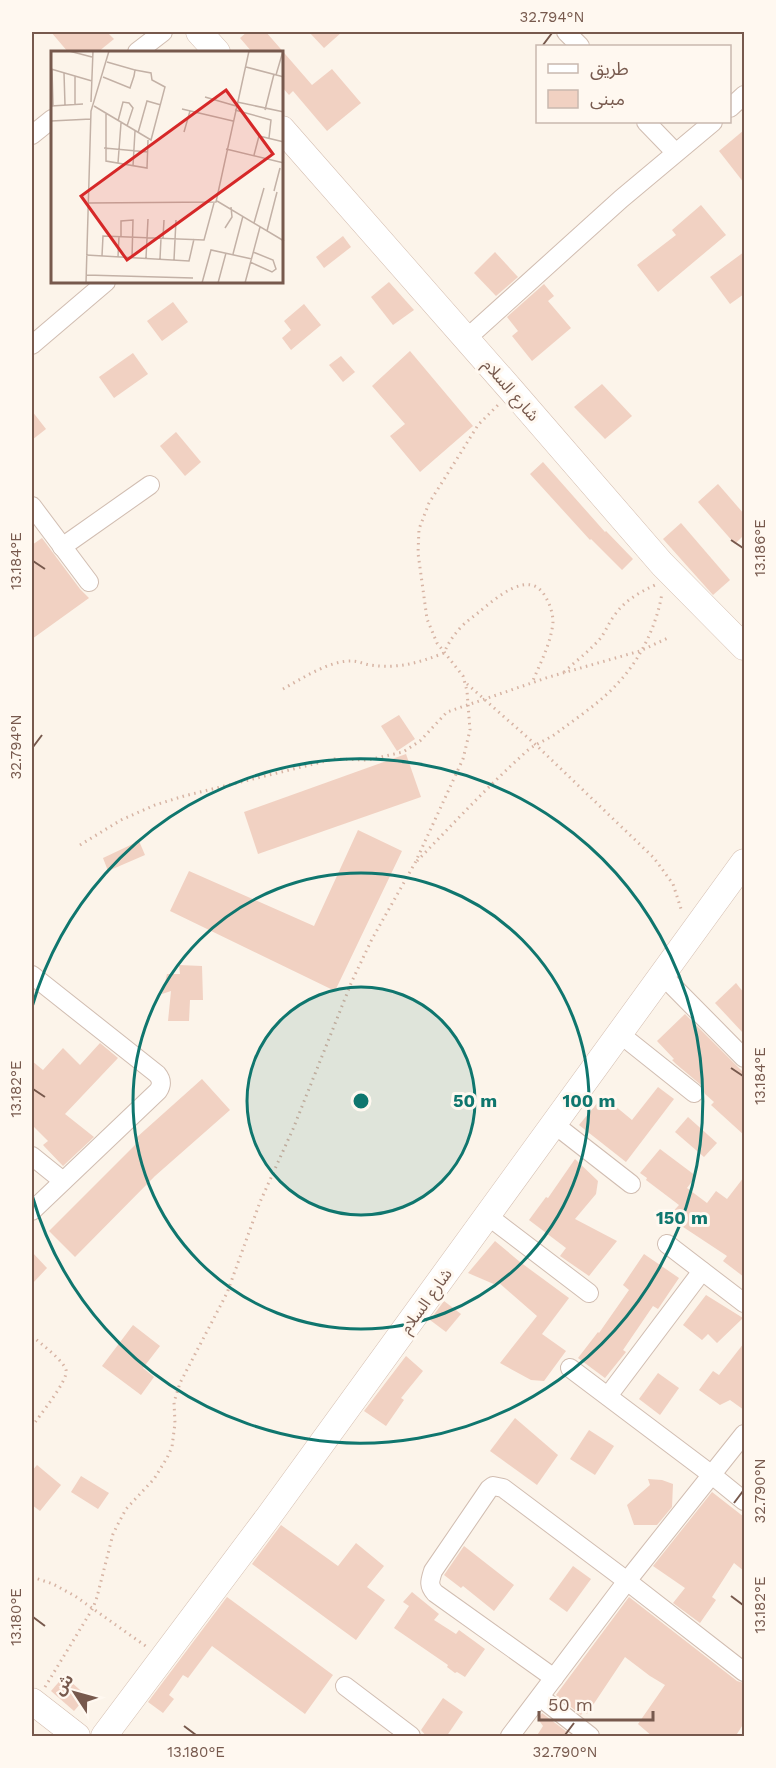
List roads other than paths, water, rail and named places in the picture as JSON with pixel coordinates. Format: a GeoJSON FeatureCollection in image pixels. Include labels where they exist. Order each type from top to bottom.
{"type":"FeatureCollection","features":[{"type":"Feature","properties":{"kind":"main road","name":"شارع السلام"},"geometry":{"type":"LineString","coordinates":[[284,132],[513,392],[663,573],[744,647]]}},
{"type":"Feature","properties":{"kind":"main road","name":"شارع السلام"},"geometry":{"type":"LineString","coordinates":[[104,1737],[269,1516],[744,862]]}},
{"type":"Feature","properties":{"kind":"main road"},"geometry":{"type":"LineString","coordinates":[[33,1702],[77,1737]]}},
{"type":"Feature","properties":{"kind":"street"},"geometry":{"type":"LineString","coordinates":[[138,51],[163,32]]}},
{"type":"Feature","properties":{"kind":"street"},"geometry":{"type":"LineString","coordinates":[[566,32],[579,45]]}},
{"type":"Feature","properties":{"kind":"street"},"geometry":{"type":"LineString","coordinates":[[731,106],[744,96]]}},
{"type":"Feature","properties":{"kind":"street"},"geometry":{"type":"LineString","coordinates":[[32,135],[51,119]]}},
{"type":"Feature","properties":{"kind":"street"},"geometry":{"type":"LineString","coordinates":[[647,123],[675,152]]}},
{"type":"Feature","properties":{"kind":"street"},"geometry":{"type":"LineString","coordinates":[[466,339],[675,152],[712,123]]}},
{"type":"Feature","properties":{"kind":"street"},"geometry":{"type":"LineString","coordinates":[[32,345],[104,284]]}},
{"type":"Feature","properties":{"kind":"street"},"geometry":{"type":"LineString","coordinates":[[62,547],[150,485]]}},
{"type":"Feature","properties":{"kind":"street"},"geometry":{"type":"LineString","coordinates":[[32,506],[89,582]]}},
{"type":"Feature","properties":{"kind":"street"},"geometry":{"type":"LineString","coordinates":[[662,975],[744,1058]]}},
{"type":"Feature","properties":{"kind":"street"},"geometry":{"type":"LineString","coordinates":[[32,1211],[158,1091],[161,1084],[157,1074],[34,983]]}},
{"type":"Feature","properties":{"kind":"street"},"geometry":{"type":"LineString","coordinates":[[620,1034],[694,1093]]}},
{"type":"Feature","properties":{"kind":"street"},"geometry":{"type":"LineString","coordinates":[[554,1124],[631,1184]]}},
{"type":"Feature","properties":{"kind":"street"},"geometry":{"type":"LineString","coordinates":[[32,1156],[63,1181]]}},
{"type":"Feature","properties":{"kind":"street"},"geometry":{"type":"LineString","coordinates":[[488,1216],[589,1293]]}},
{"type":"Feature","properties":{"kind":"street"},"geometry":{"type":"LineString","coordinates":[[667,1244],[744,1303]]}},
{"type":"Feature","properties":{"kind":"street"},"geometry":{"type":"LineString","coordinates":[[608,1396],[702,1271]]}},
{"type":"Feature","properties":{"kind":"street"},"geometry":{"type":"LineString","coordinates":[[570,1368],[744,1501]]}},
{"type":"Feature","properties":{"kind":"street"},"geometry":{"type":"LineString","coordinates":[[510,1737],[627,1581],[744,1434]]}},
{"type":"Feature","properties":{"kind":"street"},"geometry":{"type":"LineString","coordinates":[[554,1678],[430,1588],[429,1581],[433,1571],[489,1489],[494,1486],[503,1488],[744,1672]]}},
{"type":"Feature","properties":{"kind":"street"},"geometry":{"type":"LineString","coordinates":[[345,1686],[411,1737]]}},
{"type":"Feature","properties":{"kind":"street"},"geometry":{"type":"LineString","coordinates":[[540,1697],[590,1737]]}}]}
